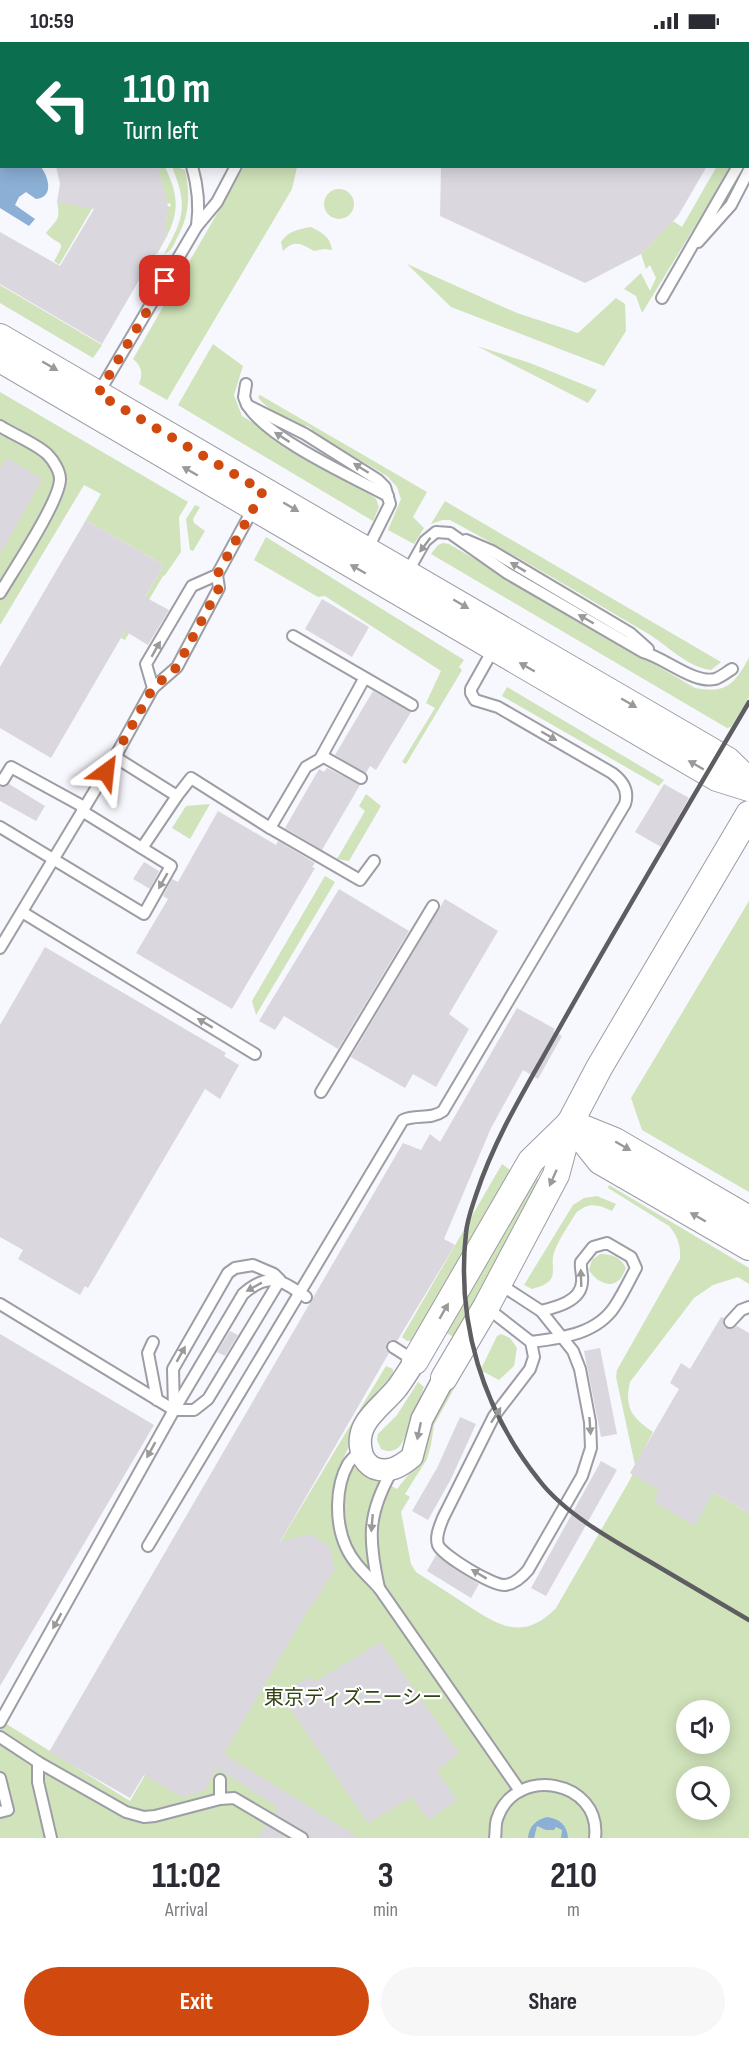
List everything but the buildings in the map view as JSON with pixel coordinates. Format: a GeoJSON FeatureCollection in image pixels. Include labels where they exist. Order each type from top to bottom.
{"type":"FeatureCollection","features":[{"type":"Feature","properties":{"kind":"street"},"geometry":{"type":"LineString","coordinates":[[0,337],[98,394],[258,500],[494,648],[717,778],[749,789]]}},
{"type":"Feature","properties":{"kind":"street"},"geometry":{"type":"LineString","coordinates":[[0,359],[258,500],[367,550],[727,760],[749,781]]}},
{"type":"Feature","properties":{"kind":"street"},"geometry":{"type":"LineString","coordinates":[[570,1123],[531,1161],[415,1361],[397,1388],[362,1428],[359,1439],[361,1450],[369,1465],[376,1469],[394,1469],[412,1457],[422,1419],[486,1307],[556,1175],[570,1123],[599,1068],[749,814]]}},
{"type":"Feature","properties":{"kind":"street"},"geometry":{"type":"LineString","coordinates":[[570,1123],[615,1141],[749,1219]]}},
{"type":"Feature","properties":{"kind":"street"},"geometry":{"type":"LineString","coordinates":[[570,1123],[600,1161],[749,1247]]}},
{"type":"Feature","properties":{"kind":"lane"},"geometry":{"type":"LineString","coordinates":[[193,168],[200,207],[196,226]]}},
{"type":"Feature","properties":{"kind":"lane"},"geometry":{"type":"LineString","coordinates":[[98,394],[196,226],[217,202],[235,168]]}},
{"type":"Feature","properties":{"kind":"lane"},"geometry":{"type":"LineString","coordinates":[[662,298],[703,223],[737,168]]}},
{"type":"Feature","properties":{"kind":"lane"},"geometry":{"type":"LineString","coordinates":[[689,251],[731,205],[749,170]]}},
{"type":"Feature","properties":{"kind":"lane"},"geometry":{"type":"LineString","coordinates":[[146,269],[165,281]]}},
{"type":"Feature","properties":{"kind":"lane"},"geometry":{"type":"LineString","coordinates":[[246,384],[244,397],[248,405],[305,434],[385,486],[390,504],[367,550]]}},
{"type":"Feature","properties":{"kind":"lane"},"geometry":{"type":"LineString","coordinates":[[0,426],[47,454],[56,466],[60,478],[58,492],[44,519],[0,593]]}},
{"type":"Feature","properties":{"kind":"lane"},"geometry":{"type":"LineString","coordinates":[[153,688],[146,664],[192,586],[217,575],[258,500]]}},
{"type":"Feature","properties":{"kind":"lane"},"geometry":{"type":"LineString","coordinates":[[407,573],[425,541],[436,532],[450,533],[507,573],[643,652],[655,655],[698,678],[716,678],[732,669]]}},
{"type":"Feature","properties":{"kind":"lane"},"geometry":{"type":"LineString","coordinates":[[0,948],[115,757],[153,688],[177,667],[219,588],[217,575]]}},
{"type":"Feature","properties":{"kind":"lane"},"geometry":{"type":"LineString","coordinates":[[293,636],[412,705]]}},
{"type":"Feature","properties":{"kind":"lane"},"geometry":{"type":"LineString","coordinates":[[148,1546],[303,1295],[403,1120],[436,1116],[443,1112],[627,798],[620,780],[612,773],[498,707],[475,700],[471,689],[494,648]]}},
{"type":"Feature","properties":{"kind":"lane"},"geometry":{"type":"LineString","coordinates":[[270,828],[306,767],[322,756],[364,678]]}},
{"type":"Feature","properties":{"kind":"lane"},"geometry":{"type":"LineString","coordinates":[[322,756],[361,778]]}},
{"type":"Feature","properties":{"kind":"lane"},"geometry":{"type":"LineString","coordinates":[[115,757],[177,796]]}},
{"type":"Feature","properties":{"kind":"lane"},"geometry":{"type":"LineString","coordinates":[[0,827],[144,914],[171,866],[83,809],[10,767],[3,780]]}},
{"type":"Feature","properties":{"kind":"lane"},"geometry":{"type":"LineString","coordinates":[[142,848],[190,778],[360,880],[374,861]]}},
{"type":"Feature","properties":{"kind":"lane"},"geometry":{"type":"LineString","coordinates":[[321,1092],[433,906]]}},
{"type":"Feature","properties":{"kind":"lane"},"geometry":{"type":"LineString","coordinates":[[21,912],[255,1054]]}},
{"type":"Feature","properties":{"kind":"lane"},"geometry":{"type":"LineString","coordinates":[[531,1342],[564,1338],[591,1329],[614,1308],[636,1268],[632,1257],[607,1243],[593,1247],[581,1262],[582,1287],[574,1298],[558,1307],[541,1311]]}},
{"type":"Feature","properties":{"kind":"lane"},"geometry":{"type":"LineString","coordinates":[[174,1410],[173,1369],[228,1273],[235,1268],[260,1267],[303,1295]]}},
{"type":"Feature","properties":{"kind":"lane"},"geometry":{"type":"LineString","coordinates":[[0,1722],[174,1410],[243,1294],[258,1283],[280,1280]]}},
{"type":"Feature","properties":{"kind":"lane"},"geometry":{"type":"LineString","coordinates":[[0,1304],[174,1410],[194,1410],[208,1399],[280,1280]]}},
{"type":"Feature","properties":{"kind":"lane"},"geometry":{"type":"LineString","coordinates":[[486,1307],[531,1342],[534,1357],[530,1368],[494,1416],[437,1534],[438,1545],[446,1554],[493,1582],[505,1585],[521,1579],[528,1570],[582,1476],[591,1448],[590,1422],[573,1351],[541,1311],[498,1283]]}},
{"type":"Feature","properties":{"kind":"lane"},"geometry":{"type":"LineString","coordinates":[[730,1322],[741,1310],[749,1307]]}},
{"type":"Feature","properties":{"kind":"lane"},"geometry":{"type":"LineString","coordinates":[[153,1342],[148,1353],[157,1400]]}},
{"type":"Feature","properties":{"kind":"lane"},"geometry":{"type":"LineString","coordinates":[[393,1347],[415,1361]]}},
{"type":"Feature","properties":{"kind":"lane"},"geometry":{"type":"LineString","coordinates":[[361,1450],[349,1463],[340,1483],[338,1504],[340,1528],[346,1547],[357,1564],[379,1588],[520,1791]]}},
{"type":"Feature","properties":{"kind":"lane"},"geometry":{"type":"LineString","coordinates":[[379,1588],[371,1549],[373,1510],[379,1494],[394,1469]]}},
{"type":"Feature","properties":{"kind":"lane"},"geometry":{"type":"LineString","coordinates":[[0,1737],[38,1762],[126,1812],[144,1817],[155,1816],[220,1799],[234,1798],[302,1838]]}},
{"type":"Feature","properties":{"kind":"lane"},"geometry":{"type":"LineString","coordinates":[[38,1762],[38,1782],[51,1838]]}},
{"type":"Feature","properties":{"kind":"lane"},"geometry":{"type":"LineString","coordinates":[[0,1778],[8,1810],[0,1812]]}},
{"type":"Feature","properties":{"kind":"lane"},"geometry":{"type":"LineString","coordinates":[[219,1780],[220,1799]]}},
{"type":"Feature","properties":{"kind":"lane"},"geometry":{"type":"LineString","coordinates":[[495,1838],[497,1819],[506,1803],[520,1791],[536,1785],[553,1785],[569,1790],[582,1800],[592,1815],[595,1838]]}},
{"type":"Feature","properties":{"kind":"green space"},"geometry":{"type":"Polygon","coordinates":[[[158,168],[165,168],[176,202],[168,234],[164,231],[166,207],[171,206],[170,203],[167,204],[158,168]]]}},
{"type":"Feature","properties":{"kind":"green space"},"geometry":{"type":"Polygon","coordinates":[[[172,168],[185,170],[188,206],[184,223],[174,245],[164,254],[180,221],[182,202],[172,168]]]}},
{"type":"Feature","properties":{"kind":"green space"},"geometry":{"type":"Polygon","coordinates":[[[243,168],[297,168],[292,189],[167,400],[139,384],[141,370],[133,359],[243,168]]]}},
{"type":"Feature","properties":{"kind":"green space"},"geometry":{"type":"Polygon","coordinates":[[[716,168],[728,168],[642,313],[636,296],[624,289],[641,273],[650,291],[656,278],[650,265],[646,269],[641,254],[673,221],[682,227],[716,168]]]}},
{"type":"Feature","properties":{"kind":"green space"},"geometry":{"type":"Polygon","coordinates":[[[339,189],[350,193],[354,204],[350,215],[339,219],[328,215],[324,204],[328,193],[339,189]]]}},
{"type":"Feature","properties":{"kind":"green space"},"geometry":{"type":"Polygon","coordinates":[[[57,202],[93,207],[59,265],[54,261],[61,246],[46,233],[58,217],[57,202]]]}},
{"type":"Feature","properties":{"kind":"green space"},"geometry":{"type":"Polygon","coordinates":[[[311,227],[325,236],[332,250],[314,251],[294,244],[283,251],[281,242],[287,235],[311,227]]]}},
{"type":"Feature","properties":{"kind":"green space"},"geometry":{"type":"Polygon","coordinates":[[[164,237],[166,237],[157,254],[164,237]]]}},
{"type":"Feature","properties":{"kind":"green space"},"geometry":{"type":"Polygon","coordinates":[[[407,264],[517,313],[578,333],[616,298],[625,304],[626,331],[604,366],[451,307],[407,264]]]}},
{"type":"Feature","properties":{"kind":"green space"},"geometry":{"type":"Polygon","coordinates":[[[0,285],[102,345],[93,358],[0,303],[0,285]]]}},
{"type":"Feature","properties":{"kind":"green space"},"geometry":{"type":"Polygon","coordinates":[[[213,344],[243,366],[234,395],[242,416],[370,494],[376,499],[379,507],[373,521],[178,405],[213,344]]]}},
{"type":"Feature","properties":{"kind":"green space"},"geometry":{"type":"Polygon","coordinates":[[[477,346],[530,363],[597,390],[588,403],[477,346]]]}},
{"type":"Feature","properties":{"kind":"green space"},"geometry":{"type":"Polygon","coordinates":[[[0,392],[188,502],[179,517],[181,552],[163,576],[125,640],[121,638],[164,565],[86,520],[101,494],[84,485],[0,625],[0,392]]]}},
{"type":"Feature","properties":{"kind":"green space"},"geometry":{"type":"Polygon","coordinates":[[[260,395],[427,492],[413,517],[424,528],[414,544],[388,530],[401,499],[397,487],[387,476],[311,431],[312,429],[307,426],[273,411],[262,402],[258,397],[260,395]]]}},
{"type":"Feature","properties":{"kind":"green space"},"geometry":{"type":"Polygon","coordinates":[[[445,501],[721,662],[711,670],[694,665],[647,633],[450,520],[431,524],[445,501]]]}},
{"type":"Feature","properties":{"kind":"green space"},"geometry":{"type":"Polygon","coordinates":[[[195,505],[200,507],[193,519],[194,523],[205,531],[193,551],[190,550],[186,519],[195,505]]]}},
{"type":"Feature","properties":{"kind":"green space"},"geometry":{"type":"Polygon","coordinates":[[[266,537],[464,660],[459,667],[462,670],[406,764],[402,762],[435,708],[426,703],[441,671],[325,596],[318,597],[254,560],[266,537]]]}},
{"type":"Feature","properties":{"kind":"green space"},"geometry":{"type":"Polygon","coordinates":[[[449,544],[695,688],[715,690],[728,685],[739,674],[749,658],[749,697],[731,727],[727,728],[431,554],[438,545],[449,544]]]}},
{"type":"Feature","properties":{"kind":"green space"},"geometry":{"type":"Polygon","coordinates":[[[507,687],[664,780],[659,786],[502,696],[507,687]]]}},
{"type":"Feature","properties":{"kind":"green space"},"geometry":{"type":"Polygon","coordinates":[[[366,794],[381,806],[349,861],[337,859],[365,811],[359,806],[366,794]]]}},
{"type":"Feature","properties":{"kind":"green space"},"geometry":{"type":"Polygon","coordinates":[[[210,804],[190,839],[172,828],[186,806],[210,804]]]}},
{"type":"Feature","properties":{"kind":"green space"},"geometry":{"type":"Polygon","coordinates":[[[325,876],[335,882],[256,1015],[252,1001],[325,876]]]}},
{"type":"Feature","properties":{"kind":"green space"},"geometry":{"type":"Polygon","coordinates":[[[749,901],[749,1192],[642,1130],[631,1098],[749,901]]]}},
{"type":"Feature","properties":{"kind":"green space"},"geometry":{"type":"Polygon","coordinates":[[[502,1164],[510,1170],[420,1333],[414,1340],[407,1341],[402,1337],[502,1164]]]}},
{"type":"Feature","properties":{"kind":"green space"},"geometry":{"type":"Polygon","coordinates":[[[535,1176],[539,1180],[489,1278],[456,1335],[446,1333],[446,1330],[535,1176]]]}},
{"type":"Feature","properties":{"kind":"green space","name":"東京ディズニーシー"},"geometry":{"type":"Polygon","coordinates":[[[609,1185],[749,1268],[749,1284],[738,1277],[713,1285],[694,1298],[630,1382],[628,1399],[631,1412],[653,1432],[643,1451],[749,1513],[749,1838],[0,1838],[0,1720],[130,1801],[289,1527],[386,1366],[393,1369],[393,1373],[352,1425],[350,1444],[343,1459],[397,1489],[425,1454],[434,1419],[463,1368],[465,1369],[434,1425],[427,1459],[405,1494],[410,1497],[401,1512],[411,1564],[416,1572],[479,1613],[512,1627],[533,1625],[556,1608],[631,1478],[635,1465],[616,1377],[617,1370],[680,1259],[678,1242],[669,1226],[608,1188],[609,1185]]]}},
{"type":"Feature","properties":{"kind":"green space"},"geometry":{"type":"Polygon","coordinates":[[[597,1196],[616,1204],[612,1211],[593,1205],[576,1213],[555,1250],[552,1278],[542,1286],[532,1289],[524,1285],[573,1205],[584,1198],[597,1196]]]}},
{"type":"Feature","properties":{"kind":"green space"},"geometry":{"type":"Polygon","coordinates":[[[600,1254],[616,1257],[624,1264],[626,1268],[618,1281],[610,1284],[602,1282],[589,1270],[592,1260],[600,1254]]]}},
{"type":"Feature","properties":{"kind":"green space"},"geometry":{"type":"Polygon","coordinates":[[[501,1334],[510,1338],[517,1348],[514,1366],[499,1380],[484,1372],[482,1374],[481,1369],[497,1336],[501,1334]]]}},
{"type":"Feature","properties":{"kind":"green space"},"geometry":{"type":"Polygon","coordinates":[[[418,1382],[424,1387],[402,1443],[393,1451],[381,1449],[377,1440],[378,1434],[397,1415],[418,1382]]]}},
{"type":"Feature","properties":{"kind":"water"},"geometry":{"type":"Polygon","coordinates":[[[0,168],[42,168],[48,181],[46,195],[36,199],[26,192],[19,197],[15,205],[35,219],[29,226],[0,208],[0,168]]]}},
{"type":"Feature","properties":{"kind":"water"},"geometry":{"type":"Polygon","coordinates":[[[547,1817],[562,1823],[568,1838],[561,1838],[562,1830],[556,1827],[554,1830],[546,1830],[537,1826],[534,1838],[528,1838],[534,1824],[547,1817]]]}},
{"type":"Feature","properties":{"kind":"railway"},"geometry":{"type":"LineString","coordinates":[[749,702],[604,950],[502,1132],[467,1223],[464,1267],[465,1300],[478,1364],[503,1425],[519,1453],[539,1480],[562,1504],[589,1525],[749,1620]]}},
{"type":"Feature","properties":{"kind":"route"},"geometry":{"type":"LineString","coordinates":[[106,772],[153,688],[177,667],[219,588],[217,575],[263,491],[98,394],[165,281]]}}]}
